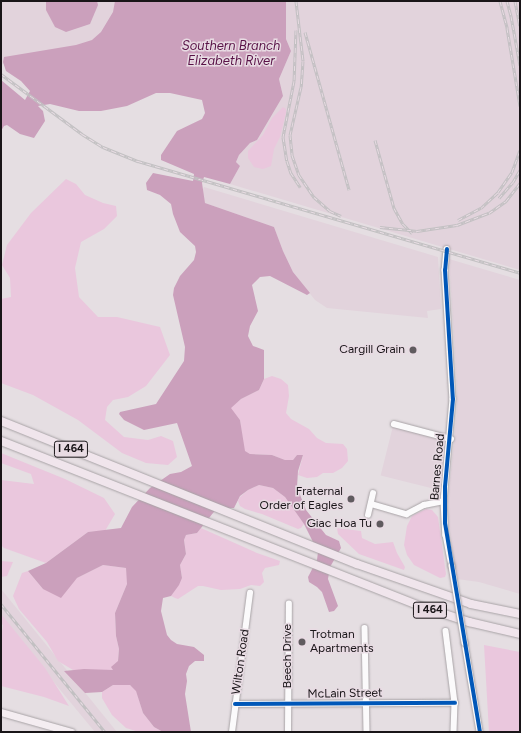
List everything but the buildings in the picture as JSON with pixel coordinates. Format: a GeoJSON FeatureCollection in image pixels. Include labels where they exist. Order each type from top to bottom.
{"type":"FeatureCollection","features":[{"type":"Feature","properties":{"kind":"highway","name":"I 464"},"geometry":{"type":"LineString","coordinates":[[1,421],[357,564],[471,604],[520,614]]}},
{"type":"Feature","properties":{"kind":"highway","name":"I 464"},"geometry":{"type":"LineString","coordinates":[[1,441],[439,613],[520,634]]}},
{"type":"Feature","properties":{"kind":"main road"},"geometry":{"type":"LineString","coordinates":[[1,707],[29,719]]}},
{"type":"Feature","properties":{"kind":"main road"},"geometry":{"type":"LineString","coordinates":[[1,712],[71,732]]}},
{"type":"Feature","properties":{"kind":"street","name":"Barnes Road"},"geometry":{"type":"LineString","coordinates":[[447,249],[445,270],[453,399],[451,439],[444,502],[446,535],[480,732]]}},
{"type":"Feature","properties":{"kind":"street"},"geometry":{"type":"LineString","coordinates":[[394,424],[451,439]]}},
{"type":"Feature","properties":{"kind":"street"},"geometry":{"type":"LineString","coordinates":[[368,515],[373,494]]}},
{"type":"Feature","properties":{"kind":"street"},"geometry":{"type":"LineString","coordinates":[[371,504],[407,514],[424,505],[444,502]]}},
{"type":"Feature","properties":{"kind":"street","name":"Wilton Road"},"geometry":{"type":"LineString","coordinates":[[232,732],[250,593]]}},
{"type":"Feature","properties":{"kind":"street","name":"Beech Drive"},"geometry":{"type":"LineString","coordinates":[[288,732],[289,604]]}},
{"type":"Feature","properties":{"kind":"street"},"geometry":{"type":"LineString","coordinates":[[365,628],[367,732]]}},
{"type":"Feature","properties":{"kind":"street"},"geometry":{"type":"LineString","coordinates":[[446,631],[455,703],[454,732]]}},
{"type":"Feature","properties":{"kind":"street","name":"McLain Street"},"geometry":{"type":"LineString","coordinates":[[235,704],[288,705],[455,703]]}},
{"type":"Feature","properties":{"kind":"shaded area"},"geometry":{"type":"Polygon","coordinates":[[[1,1],[121,1],[98,51],[20,57],[1,65],[1,1]]]}},
{"type":"Feature","properties":{"kind":"shaded area"},"geometry":{"type":"Polygon","coordinates":[[[283,1],[520,1],[520,270],[230,184],[240,166],[236,162],[239,155],[250,143],[257,140],[283,96],[279,79],[291,51],[286,39],[283,1]]]}},
{"type":"Feature","properties":{"kind":"shaded area"},"geometry":{"type":"Polygon","coordinates":[[[283,107],[286,109],[286,113],[280,137],[274,149],[271,166],[263,169],[254,167],[248,158],[248,151],[263,135],[272,118],[283,107]]]}},
{"type":"Feature","properties":{"kind":"shaded area"},"geometry":{"type":"Polygon","coordinates":[[[66,179],[76,184],[85,195],[103,203],[116,206],[117,216],[104,229],[81,242],[75,268],[79,297],[98,317],[117,317],[160,327],[170,355],[146,386],[128,397],[113,400],[107,407],[105,420],[124,437],[148,440],[161,436],[173,441],[177,457],[168,465],[146,463],[122,453],[78,420],[33,395],[1,383],[1,299],[11,297],[10,278],[2,265],[7,245],[31,213],[66,179]]]}},
{"type":"Feature","properties":{"kind":"shaded area"},"geometry":{"type":"Polygon","coordinates":[[[204,187],[438,257],[441,309],[427,311],[428,318],[327,308],[315,300],[293,272],[274,227],[205,203],[201,193],[204,187]]]}},
{"type":"Feature","properties":{"kind":"shaded area"},"geometry":{"type":"Polygon","coordinates":[[[449,259],[520,280],[520,594],[479,582],[457,579],[449,526],[448,500],[457,411],[457,387],[449,259]]]}},
{"type":"Feature","properties":{"kind":"shaded area"},"geometry":{"type":"Polygon","coordinates":[[[272,376],[281,379],[288,385],[289,396],[286,413],[291,419],[309,429],[317,438],[326,443],[343,444],[347,449],[348,461],[342,468],[333,473],[323,473],[317,477],[307,478],[298,475],[303,455],[297,455],[293,460],[285,460],[272,455],[250,454],[244,451],[240,420],[230,408],[241,399],[259,390],[264,379],[272,376]]]}},
{"type":"Feature","properties":{"kind":"shaded area"},"geometry":{"type":"Polygon","coordinates":[[[393,426],[448,440],[436,489],[381,475],[393,426]]]}},
{"type":"Feature","properties":{"kind":"shaded area"},"geometry":{"type":"Polygon","coordinates":[[[1,453],[65,479],[104,498],[115,514],[105,531],[88,532],[46,563],[4,548],[1,545],[1,480],[34,484],[31,474],[1,463],[1,453]]]}},
{"type":"Feature","properties":{"kind":"shaded area"},"geometry":{"type":"Polygon","coordinates":[[[259,485],[273,488],[285,497],[304,524],[301,528],[298,529],[240,506],[238,501],[240,497],[248,490],[259,485]]]}},
{"type":"Feature","properties":{"kind":"shaded area"},"geometry":{"type":"Polygon","coordinates":[[[426,509],[432,510],[438,517],[446,574],[445,577],[440,578],[414,565],[407,555],[404,545],[407,526],[412,516],[426,509]]]}},
{"type":"Feature","properties":{"kind":"shaded area"},"geometry":{"type":"Polygon","coordinates":[[[201,528],[257,553],[280,561],[279,565],[265,568],[262,573],[264,582],[260,586],[251,585],[240,589],[221,590],[198,586],[178,599],[175,598],[171,596],[182,578],[180,565],[186,554],[184,540],[186,535],[197,533],[201,528]]]}},
{"type":"Feature","properties":{"kind":"shaded area"},"geometry":{"type":"Polygon","coordinates":[[[337,528],[361,531],[362,538],[375,544],[393,542],[405,567],[404,570],[359,554],[338,534],[337,528]]]}},
{"type":"Feature","properties":{"kind":"shaded area"},"geometry":{"type":"Polygon","coordinates":[[[1,561],[13,562],[7,576],[1,577],[1,561]]]}},
{"type":"Feature","properties":{"kind":"shaded area"},"geometry":{"type":"Polygon","coordinates":[[[103,565],[126,568],[127,574],[127,584],[115,613],[116,636],[119,649],[118,662],[114,671],[73,670],[58,661],[47,642],[19,609],[13,596],[22,573],[28,571],[43,589],[77,578],[103,565]]]}},
{"type":"Feature","properties":{"kind":"shaded area"},"geometry":{"type":"Polygon","coordinates":[[[1,589],[117,732],[95,732],[1,617],[1,589]]]}},
{"type":"Feature","properties":{"kind":"shaded area"},"geometry":{"type":"Polygon","coordinates":[[[1,614],[45,668],[69,706],[44,697],[1,686],[1,638],[3,625],[1,624],[1,614]]]}},
{"type":"Feature","properties":{"kind":"shaded area"},"geometry":{"type":"Polygon","coordinates":[[[484,645],[520,652],[520,732],[489,732],[484,645]]]}},
{"type":"Feature","properties":{"kind":"shaded area"},"geometry":{"type":"Polygon","coordinates":[[[113,685],[130,685],[136,690],[143,713],[154,727],[163,732],[139,732],[126,728],[112,715],[102,698],[102,692],[113,685]]]}},
{"type":"Feature","properties":{"kind":"water"},"geometry":{"type":"Polygon","coordinates":[[[46,1],[97,1],[98,5],[90,24],[66,32],[55,27],[46,10],[46,1]]]}},
{"type":"Feature","properties":{"kind":"water","name":"Southern Branch Elizabeth River"},"geometry":{"type":"Polygon","coordinates":[[[115,1],[286,1],[286,39],[291,51],[279,79],[283,96],[257,140],[250,143],[239,155],[236,162],[240,166],[230,184],[204,177],[202,183],[205,203],[274,227],[293,272],[310,293],[307,295],[270,276],[260,277],[252,285],[258,311],[250,326],[248,336],[253,346],[264,350],[264,379],[259,390],[241,399],[231,408],[240,420],[245,451],[250,454],[272,455],[285,460],[293,460],[297,455],[303,455],[298,471],[297,487],[306,510],[326,535],[339,541],[341,548],[330,567],[328,579],[338,606],[334,611],[329,612],[322,592],[309,582],[308,577],[317,560],[318,552],[304,524],[285,497],[273,488],[259,485],[240,496],[234,508],[217,508],[197,533],[186,535],[184,540],[186,554],[180,565],[182,578],[171,596],[163,598],[161,611],[167,635],[171,640],[177,644],[194,647],[204,655],[204,661],[195,661],[189,666],[186,674],[187,681],[185,694],[191,732],[163,732],[154,727],[143,713],[136,691],[130,685],[113,685],[102,692],[85,693],[64,671],[84,669],[113,670],[111,667],[118,661],[119,649],[116,636],[115,613],[127,584],[126,568],[103,565],[77,578],[61,598],[43,589],[28,571],[46,563],[88,532],[121,528],[132,507],[150,488],[170,474],[181,472],[192,466],[177,423],[144,430],[124,420],[119,414],[120,412],[156,404],[184,361],[185,347],[173,295],[174,288],[180,276],[194,260],[196,252],[195,246],[180,232],[171,204],[160,195],[147,190],[146,183],[153,173],[193,181],[194,174],[161,160],[161,155],[177,131],[202,119],[205,113],[202,100],[170,93],[156,93],[127,106],[101,111],[79,111],[50,104],[38,106],[43,111],[45,121],[34,138],[20,134],[7,125],[4,126],[1,131],[1,80],[25,100],[30,91],[21,81],[6,71],[3,62],[4,57],[76,45],[92,40],[101,32],[113,12],[115,1]]]}},
{"type":"Feature","properties":{"kind":"railway"},"geometry":{"type":"LineString","coordinates":[[296,1],[303,61],[301,87],[290,135],[292,155],[299,175],[314,197],[330,211],[341,216]]}},
{"type":"Feature","properties":{"kind":"railway"},"geometry":{"type":"LineString","coordinates":[[500,1],[507,28],[520,106]]}},
{"type":"Feature","properties":{"kind":"railway"},"geometry":{"type":"LineString","coordinates":[[507,1],[520,65]]}},
{"type":"Feature","properties":{"kind":"railway"},"geometry":{"type":"LineString","coordinates":[[515,1],[520,26]]}},
{"type":"Feature","properties":{"kind":"railway"},"geometry":{"type":"LineString","coordinates":[[296,30],[294,81],[283,137],[287,161],[291,173],[300,187]]}},
{"type":"Feature","properties":{"kind":"railway"},"geometry":{"type":"LineString","coordinates":[[305,32],[349,190]]}},
{"type":"Feature","properties":{"kind":"railway"},"geometry":{"type":"LineString","coordinates":[[1,74],[82,134],[103,147],[138,161],[520,273]]}},
{"type":"Feature","properties":{"kind":"railway"},"geometry":{"type":"LineString","coordinates":[[375,140],[394,208],[403,224],[412,233]]}},
{"type":"Feature","properties":{"kind":"railway"},"geometry":{"type":"LineString","coordinates":[[458,220],[481,208],[498,192],[512,172],[520,150]]}},
{"type":"Feature","properties":{"kind":"railway"},"geometry":{"type":"LineString","coordinates":[[499,198],[513,182],[520,170]]}},
{"type":"Feature","properties":{"kind":"railway"},"geometry":{"type":"LineString","coordinates":[[380,227],[417,231],[457,225],[489,213],[506,201],[520,183]]}},
{"type":"Feature","properties":{"kind":"railway"},"geometry":{"type":"LineString","coordinates":[[1,604],[105,732]]}},
{"type":"Feature","properties":{"kind":"cycle path"},"geometry":{"type":"LineString","coordinates":[[447,249],[445,270],[453,399],[445,487],[445,523],[480,732]]}},
{"type":"Feature","properties":{"kind":"cycle path"},"geometry":{"type":"LineString","coordinates":[[235,704],[455,703]]}},
{"type":"Feature","properties":{"kind":"place","name":"Cargill Grain"},"geometry":{"type":"Point","coordinates":[413,350]}},
{"type":"Feature","properties":{"kind":"place","name":"Fraternal Order of Eagles"},"geometry":{"type":"Point","coordinates":[351,499]}},
{"type":"Feature","properties":{"kind":"place","name":"Giac Hoa Tu"},"geometry":{"type":"Point","coordinates":[380,524]}},
{"type":"Feature","properties":{"kind":"place","name":"Trotman Apartments"},"geometry":{"type":"Point","coordinates":[302,642]}}]}
